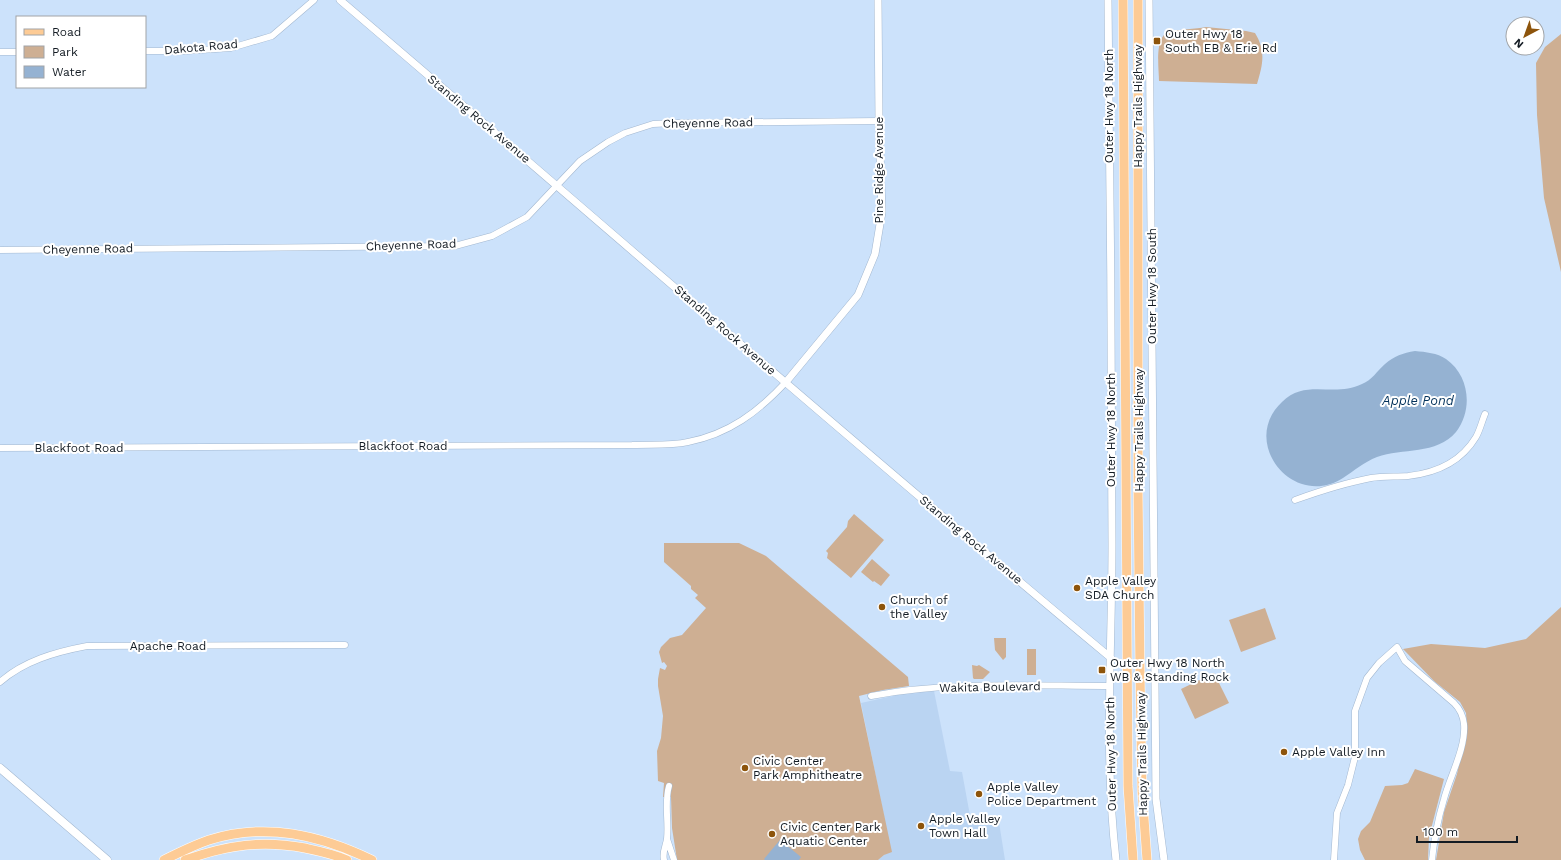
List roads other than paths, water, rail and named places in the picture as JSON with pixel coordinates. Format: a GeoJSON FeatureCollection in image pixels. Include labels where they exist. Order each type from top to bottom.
{"type":"FeatureCollection","features":[{"type":"Feature","properties":{"kind":"main road","name":"Happy Trails Highway"},"geometry":{"type":"LineString","coordinates":[[1123,0],[1128,786],[1133,860]]}},
{"type":"Feature","properties":{"kind":"main road","name":"Happy Trails Highway"},"geometry":{"type":"LineString","coordinates":[[1138,0],[1138,489],[1142,791],[1147,860]]}},
{"type":"Feature","properties":{"kind":"main road"},"geometry":{"type":"LineString","coordinates":[[0,768],[107,860]]}},
{"type":"Feature","properties":{"kind":"main road"},"geometry":{"type":"LineString","coordinates":[[164,860],[209,840],[260,832],[293,834],[320,839],[346,848],[372,860]]}},
{"type":"Feature","properties":{"kind":"main road"},"geometry":{"type":"LineString","coordinates":[[185,860],[219,849],[244,844],[289,845],[319,851],[346,860]]}},
{"type":"Feature","properties":{"kind":"street","name":"Dakota Road"},"geometry":{"type":"LineString","coordinates":[[146,51],[185,51],[231,48],[272,36],[314,0]]}},
{"type":"Feature","properties":{"kind":"street","name":"Standing Rock Avenue"},"geometry":{"type":"LineString","coordinates":[[340,0],[892,474],[1111,658]]}},
{"type":"Feature","properties":{"kind":"street","name":"Pine Ridge Avenue"},"geometry":{"type":"LineString","coordinates":[[786,382],[858,296],[876,254],[882,212],[879,121],[878,0]]}},
{"type":"Feature","properties":{"kind":"street","name":"Outer Hwy 18 North"},"geometry":{"type":"LineString","coordinates":[[1108,0],[1112,508],[1111,658],[1109,686],[1111,796],[1116,860]]}},
{"type":"Feature","properties":{"kind":"street","name":"Outer Hwy 18 South"},"geometry":{"type":"LineString","coordinates":[[1149,0],[1156,799],[1164,860]]}},
{"type":"Feature","properties":{"kind":"street"},"geometry":{"type":"LineString","coordinates":[[0,52],[16,52]]}},
{"type":"Feature","properties":{"kind":"street","name":"Cheyenne Road"},"geometry":{"type":"LineString","coordinates":[[0,250],[455,246],[492,236],[527,217],[580,162],[595,150],[625,133],[653,124],[682,122],[879,121]]}},
{"type":"Feature","properties":{"kind":"street","name":"Blackfoot Road"},"geometry":{"type":"LineString","coordinates":[[0,448],[674,444],[724,432],[745,419],[766,402],[786,382]]}},
{"type":"Feature","properties":{"kind":"street"},"geometry":{"type":"LineString","coordinates":[[1295,500],[1366,479],[1409,476],[1434,472],[1453,462],[1464,452],[1476,436],[1485,414]]}},
{"type":"Feature","properties":{"kind":"street","name":"Apache Road"},"geometry":{"type":"LineString","coordinates":[[0,682],[11,672],[27,664],[64,650],[87,646],[345,645]]}},
{"type":"Feature","properties":{"kind":"street"},"geometry":{"type":"LineString","coordinates":[[1334,860],[1337,813],[1348,785],[1356,756],[1355,710],[1368,678],[1397,646],[1405,661],[1454,703],[1463,716],[1464,735],[1435,832],[1432,860]]}},
{"type":"Feature","properties":{"kind":"street","name":"Wakita Boulevard"},"geometry":{"type":"LineString","coordinates":[[871,696],[904,690],[977,685],[1109,686]]}},
{"type":"Feature","properties":{"kind":"street"},"geometry":{"type":"LineString","coordinates":[[664,860],[663,854],[667,839],[667,805],[669,786]]}},
{"type":"Feature","properties":{"kind":"street"},"geometry":{"type":"LineString","coordinates":[[667,839],[674,860]]}},
{"type":"Feature","properties":{"kind":"water","name":"Apple Pond"},"geometry":{"type":"Polygon","coordinates":[[[1415,351],[1435,354],[1446,359],[1460,374],[1464,384],[1467,404],[1465,414],[1456,432],[1448,439],[1429,448],[1387,454],[1377,457],[1363,464],[1343,478],[1324,486],[1306,485],[1290,479],[1278,467],[1269,452],[1266,435],[1270,418],[1282,402],[1291,395],[1310,389],[1352,388],[1372,378],[1385,364],[1395,357],[1415,351]]]}},
{"type":"Feature","properties":{"kind":"water"},"geometry":{"type":"Polygon","coordinates":[[[784,835],[789,840],[785,844],[801,857],[799,860],[765,860],[764,859],[784,835]]]}},
{"type":"Feature","properties":{"kind":"place","name":"Outer Hwy 18 South EB & Erie Rd"},"geometry":{"type":"Point","coordinates":[1157,41]}},
{"type":"Feature","properties":{"kind":"place","name":"Apple Valley SDA Church"},"geometry":{"type":"Point","coordinates":[1077,588]}},
{"type":"Feature","properties":{"kind":"place","name":"Church of the Valley"},"geometry":{"type":"Point","coordinates":[882,607]}},
{"type":"Feature","properties":{"kind":"place","name":"Outer Hwy 18 North WB & Standing Rock"},"geometry":{"type":"Point","coordinates":[1102,670]}},
{"type":"Feature","properties":{"kind":"place","name":"Apple Valley Inn"},"geometry":{"type":"Point","coordinates":[1284,752]}},
{"type":"Feature","properties":{"kind":"place","name":"Civic Center Park Amphitheatre"},"geometry":{"type":"Point","coordinates":[745,768]}},
{"type":"Feature","properties":{"kind":"place","name":"Apple Valley Police Department"},"geometry":{"type":"Point","coordinates":[979,794]}},
{"type":"Feature","properties":{"kind":"place","name":"Apple Valley Town Hall"},"geometry":{"type":"Point","coordinates":[921,826]}},
{"type":"Feature","properties":{"kind":"place","name":"Civic Center Park Aquatic Center"},"geometry":{"type":"Point","coordinates":[772,834]}}]}
